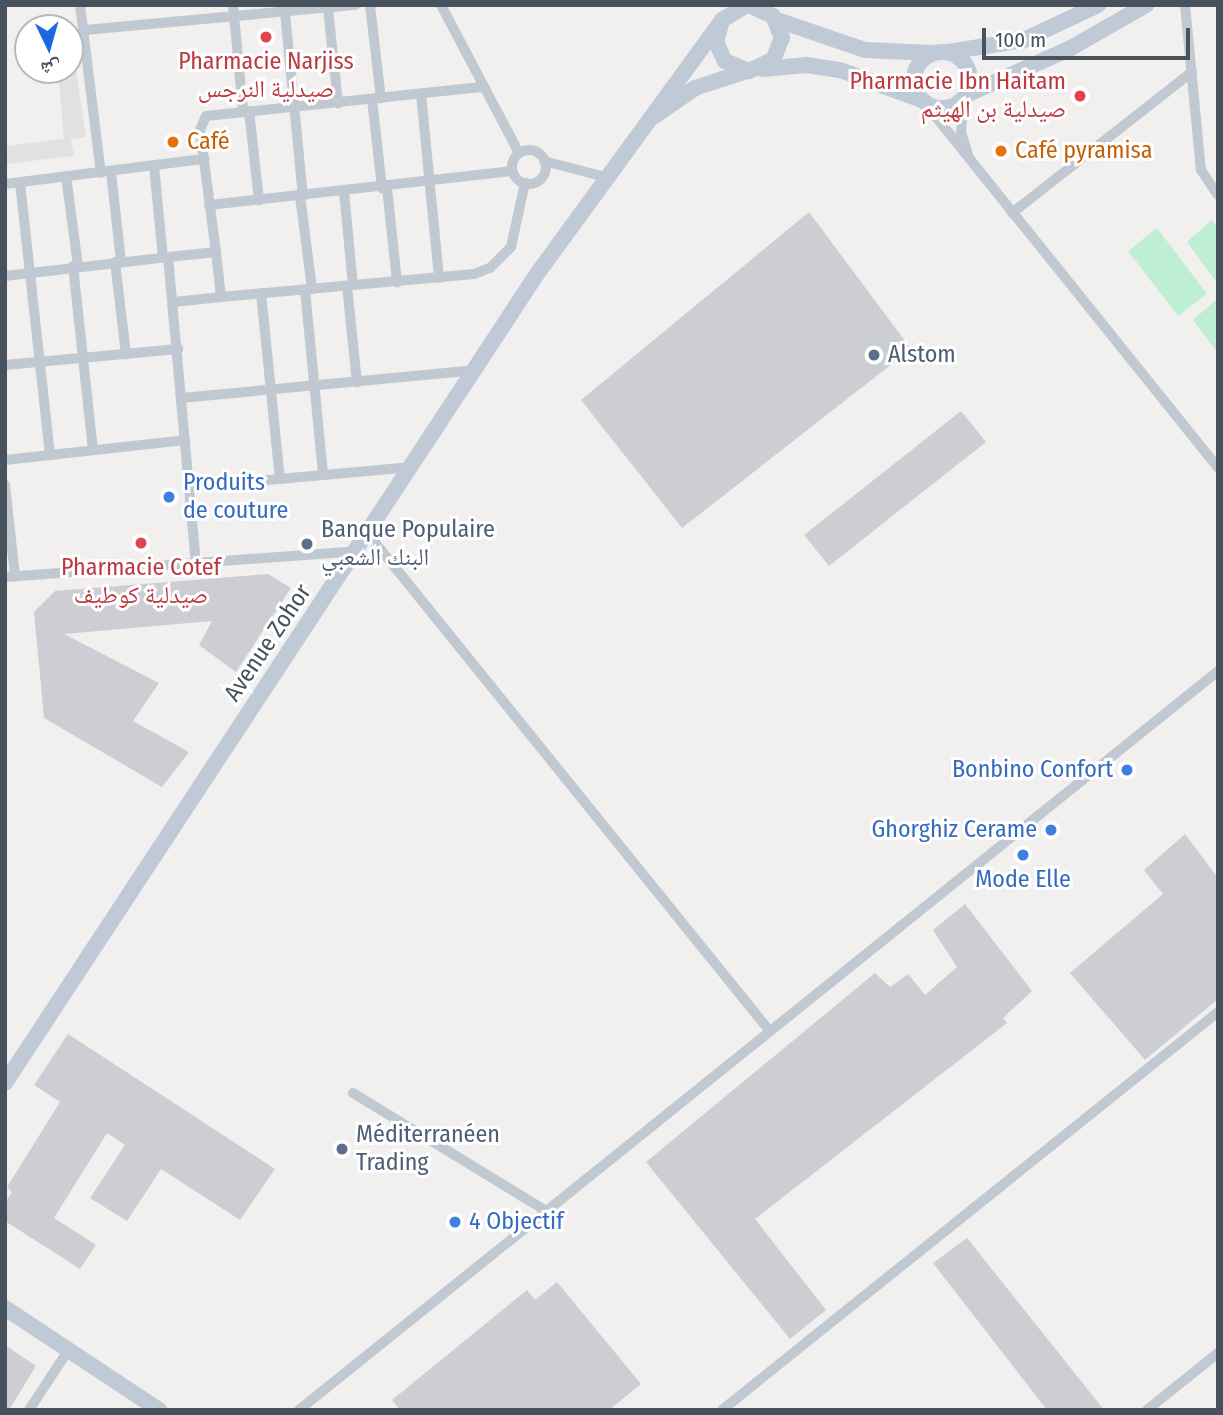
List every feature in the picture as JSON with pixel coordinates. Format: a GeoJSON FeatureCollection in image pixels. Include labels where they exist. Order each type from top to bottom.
{"type":"FeatureCollection","features":[{"type":"Feature","properties":{"kind":"main road"},"geometry":{"type":"LineString","coordinates":[[770,12],[779,50],[753,70],[736,68],[721,55],[716,43],[722,16],[748,5],[770,12],[865,50],[940,53],[1024,40],[1098,5]]}},
{"type":"Feature","properties":{"kind":"main road"},"geometry":{"type":"LineString","coordinates":[[940,53],[914,73],[923,101],[942,109],[1061,53],[1146,5]]}},
{"type":"Feature","properties":{"kind":"main road","name":"Avenue Zohor"},"geometry":{"type":"LineString","coordinates":[[5,1083],[475,370],[605,177],[722,16]]}},
{"type":"Feature","properties":{"kind":"main road"},"geometry":{"type":"LineString","coordinates":[[940,53],[968,68],[965,97]]}},
{"type":"Feature","properties":{"kind":"main road","name":"Avenue Zohor"},"geometry":{"type":"LineString","coordinates":[[643,126],[695,88],[753,70],[831,68],[923,101]]}},
{"type":"Feature","properties":{"kind":"main road"},"geometry":{"type":"LineString","coordinates":[[5,1308],[159,1410]]}},
{"type":"Feature","properties":{"kind":"street"},"geometry":{"type":"LineString","coordinates":[[80,5],[118,261],[126,354]]}},
{"type":"Feature","properties":{"kind":"street"},"geometry":{"type":"LineString","coordinates":[[85,30],[233,11],[285,13],[356,5]]}},
{"type":"Feature","properties":{"kind":"street"},"geometry":{"type":"LineString","coordinates":[[370,5],[384,188],[397,282]]}},
{"type":"Feature","properties":{"kind":"street"},"geometry":{"type":"LineString","coordinates":[[441,5],[519,153],[512,171]]}},
{"type":"Feature","properties":{"kind":"street"},"geometry":{"type":"LineString","coordinates":[[1185,5],[1201,170],[1218,195]]}},
{"type":"Feature","properties":{"kind":"street"},"geometry":{"type":"LineString","coordinates":[[328,8],[338,103]]}},
{"type":"Feature","properties":{"kind":"street"},"geometry":{"type":"LineString","coordinates":[[233,11],[259,200]]}},
{"type":"Feature","properties":{"kind":"street"},"geometry":{"type":"LineString","coordinates":[[285,13],[323,475]]}},
{"type":"Feature","properties":{"kind":"street"},"geometry":{"type":"LineString","coordinates":[[1012,213],[1192,72]]}},
{"type":"Feature","properties":{"kind":"street"},"geometry":{"type":"LineString","coordinates":[[221,297],[204,159],[203,118],[246,111],[483,87]]}},
{"type":"Feature","properties":{"kind":"street"},"geometry":{"type":"LineString","coordinates":[[421,94],[439,278]]}},
{"type":"Feature","properties":{"kind":"street"},"geometry":{"type":"LineString","coordinates":[[965,97],[961,132],[971,161]]}},
{"type":"Feature","properties":{"kind":"street"},"geometry":{"type":"LineString","coordinates":[[923,101],[1218,468]]}},
{"type":"Feature","properties":{"kind":"street"},"geometry":{"type":"LineString","coordinates":[[519,153],[531,150],[544,162],[605,177]]}},
{"type":"Feature","properties":{"kind":"street"},"geometry":{"type":"LineString","coordinates":[[5,184],[204,159]]}},
{"type":"Feature","properties":{"kind":"street"},"geometry":{"type":"LineString","coordinates":[[525,183],[541,178],[544,162]]}},
{"type":"Feature","properties":{"kind":"street"},"geometry":{"type":"LineString","coordinates":[[154,166],[174,302],[196,562]]}},
{"type":"Feature","properties":{"kind":"street"},"geometry":{"type":"LineString","coordinates":[[209,205],[430,183],[512,171]]}},
{"type":"Feature","properties":{"kind":"street"},"geometry":{"type":"LineString","coordinates":[[512,171],[525,183]]}},
{"type":"Feature","properties":{"kind":"street"},"geometry":{"type":"LineString","coordinates":[[66,176],[93,450]]}},
{"type":"Feature","properties":{"kind":"street"},"geometry":{"type":"LineString","coordinates":[[20,183],[32,272],[50,455]]}},
{"type":"Feature","properties":{"kind":"street"},"geometry":{"type":"LineString","coordinates":[[174,302],[439,278],[491,268],[511,247],[525,183]]}},
{"type":"Feature","properties":{"kind":"street"},"geometry":{"type":"LineString","coordinates":[[344,192],[357,382]]}},
{"type":"Feature","properties":{"kind":"street"},"geometry":{"type":"LineString","coordinates":[[5,276],[118,261],[216,252]]}},
{"type":"Feature","properties":{"kind":"street"},"geometry":{"type":"LineString","coordinates":[[261,293],[280,479]]}},
{"type":"Feature","properties":{"kind":"street"},"geometry":{"type":"LineString","coordinates":[[5,365],[178,349]]}},
{"type":"Feature","properties":{"kind":"street"},"geometry":{"type":"LineString","coordinates":[[181,398],[475,370]]}},
{"type":"Feature","properties":{"kind":"street"},"geometry":{"type":"LineString","coordinates":[[5,460],[185,440]]}},
{"type":"Feature","properties":{"kind":"street"},"geometry":{"type":"LineString","coordinates":[[189,487],[412,467]]}},
{"type":"Feature","properties":{"kind":"street"},"geometry":{"type":"LineString","coordinates":[[5,485],[10,576],[357,551]]}},
{"type":"Feature","properties":{"kind":"street"},"geometry":{"type":"LineString","coordinates":[[368,534],[768,1029]]}},
{"type":"Feature","properties":{"kind":"street"},"geometry":{"type":"LineString","coordinates":[[299,1410],[768,1029],[1218,671]]}},
{"type":"Feature","properties":{"kind":"street"},"geometry":{"type":"LineString","coordinates":[[722,1410],[1218,1012]]}},
{"type":"Feature","properties":{"kind":"street"},"geometry":{"type":"LineString","coordinates":[[353,1093],[545,1210]]}},
{"type":"Feature","properties":{"kind":"street"},"geometry":{"type":"LineString","coordinates":[[29,1410],[69,1349]]}},
{"type":"Feature","properties":{"kind":"street"},"geometry":{"type":"LineString","coordinates":[[1147,1410],[1218,1353]]}},
{"type":"Feature","properties":{"kind":"shaded area"},"geometry":{"type":"Polygon","coordinates":[[[59,84],[78,84],[86,137],[71,139],[74,156],[5,164],[5,146],[64,139],[59,84]]]}},
{"type":"Feature","properties":{"kind":"green space"},"geometry":{"type":"Polygon","coordinates":[[[1212,220],[1218,228],[1218,284],[1187,242],[1212,220]]]}},
{"type":"Feature","properties":{"kind":"green space"},"geometry":{"type":"Polygon","coordinates":[[[1157,228],[1207,294],[1178,316],[1128,251],[1157,228]]]}},
{"type":"Feature","properties":{"kind":"green space"},"geometry":{"type":"Polygon","coordinates":[[[1216,300],[1218,302],[1218,353],[1193,320],[1216,300]]]}},
{"type":"Feature","properties":{"kind":"building"},"geometry":{"type":"Polygon","coordinates":[[[809,212],[911,349],[682,528],[581,400],[809,212]]]}},
{"type":"Feature","properties":{"kind":"building"},"geometry":{"type":"Polygon","coordinates":[[[961,411],[986,442],[829,566],[804,535],[961,411]]]}},
{"type":"Feature","properties":{"kind":"building"},"geometry":{"type":"Polygon","coordinates":[[[268,574],[291,588],[236,672],[199,645],[212,621],[64,634],[159,683],[133,721],[189,752],[162,787],[44,718],[34,612],[55,591],[268,574]]]}},
{"type":"Feature","properties":{"kind":"building"},"geometry":{"type":"Polygon","coordinates":[[[1185,834],[1218,878],[1218,999],[1145,1060],[1070,973],[1163,894],[1144,870],[1185,834]]]}},
{"type":"Feature","properties":{"kind":"building"},"geometry":{"type":"Polygon","coordinates":[[[965,904],[1032,991],[1003,1018],[1007,1023],[755,1219],[826,1310],[790,1339],[646,1162],[875,973],[890,987],[908,974],[925,995],[957,967],[933,930],[965,904]]]}},
{"type":"Feature","properties":{"kind":"building"},"geometry":{"type":"Polygon","coordinates":[[[68,1034],[275,1169],[240,1220],[161,1169],[127,1221],[90,1198],[125,1145],[107,1133],[54,1218],[96,1245],[80,1269],[5,1221],[5,1203],[12,1192],[7,1187],[60,1102],[34,1085],[68,1034]]]}},
{"type":"Feature","properties":{"kind":"building"},"geometry":{"type":"Polygon","coordinates":[[[967,1238],[1104,1410],[1047,1410],[933,1263],[967,1238]]]}},
{"type":"Feature","properties":{"kind":"building"},"geometry":{"type":"Polygon","coordinates":[[[557,1282],[641,1384],[609,1410],[400,1410],[392,1400],[527,1290],[535,1300],[557,1282]]]}},
{"type":"Feature","properties":{"kind":"building"},"geometry":{"type":"Polygon","coordinates":[[[5,1345],[36,1366],[9,1410],[5,1410],[5,1345]]]}},
{"type":"Feature","properties":{"kind":"place","name":"Pharmacie Narjiss صيدلية النرجس"},"geometry":{"type":"Point","coordinates":[266,37]}},
{"type":"Feature","properties":{"kind":"place","name":"Pharmacie Ibn Haitam صيدلية بن الهيثم"},"geometry":{"type":"Point","coordinates":[1080,96]}},
{"type":"Feature","properties":{"kind":"place","name":"Café"},"geometry":{"type":"Point","coordinates":[173,142]}},
{"type":"Feature","properties":{"kind":"place","name":"Café pyramisa"},"geometry":{"type":"Point","coordinates":[1001,151]}},
{"type":"Feature","properties":{"kind":"place","name":"Alstom"},"geometry":{"type":"Point","coordinates":[874,355]}},
{"type":"Feature","properties":{"kind":"place","name":"Produits de couture"},"geometry":{"type":"Point","coordinates":[169,497]}},
{"type":"Feature","properties":{"kind":"place","name":"Pharmacie Cotef صيدلية كوطيف"},"geometry":{"type":"Point","coordinates":[141,543]}},
{"type":"Feature","properties":{"kind":"place","name":"Banque Populaire البنك الشعبي"},"geometry":{"type":"Point","coordinates":[307,544]}},
{"type":"Feature","properties":{"kind":"place","name":"Bonbino Confort"},"geometry":{"type":"Point","coordinates":[1127,770]}},
{"type":"Feature","properties":{"kind":"place","name":"Ghorghiz Cerame"},"geometry":{"type":"Point","coordinates":[1051,830]}},
{"type":"Feature","properties":{"kind":"place","name":"Mode Elle"},"geometry":{"type":"Point","coordinates":[1023,855]}},
{"type":"Feature","properties":{"kind":"place","name":"Méditerranéen Trading"},"geometry":{"type":"Point","coordinates":[342,1149]}},
{"type":"Feature","properties":{"kind":"place","name":"4 Objectif"},"geometry":{"type":"Point","coordinates":[455,1222]}}]}
